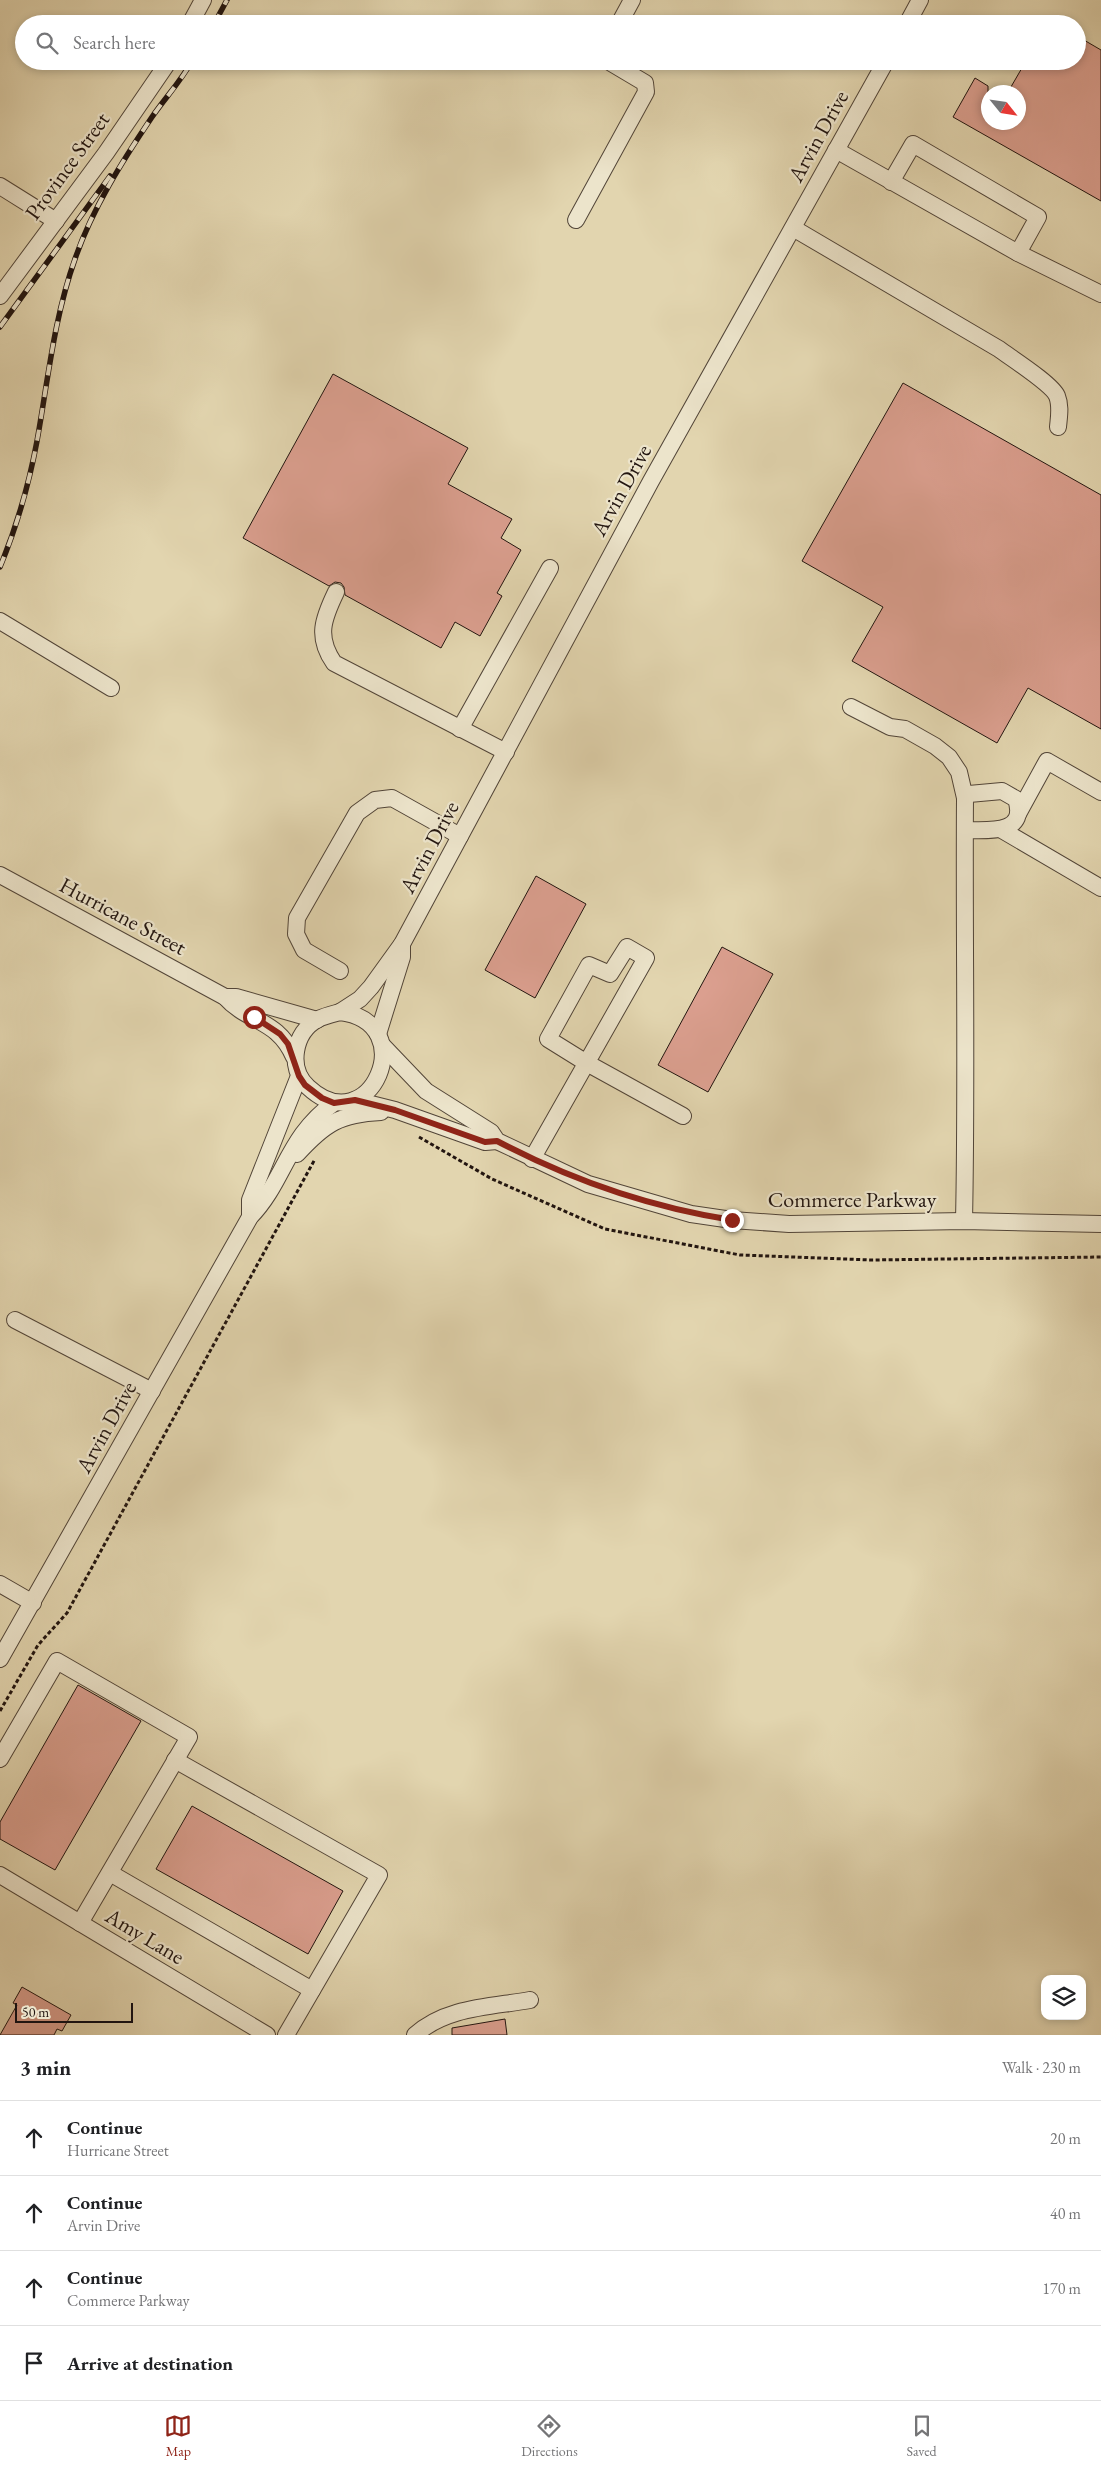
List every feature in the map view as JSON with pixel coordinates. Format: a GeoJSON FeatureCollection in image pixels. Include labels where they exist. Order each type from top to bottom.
{"type":"FeatureCollection","features":[{"type":"Feature","properties":{"kind":"street"},"geometry":{"type":"LineString","coordinates":[[195,15],[203,0]]}},
{"type":"Feature","properties":{"kind":"street"},"geometry":{"type":"LineString","coordinates":[[624,15],[632,0]]}},
{"type":"Feature","properties":{"kind":"street"},"geometry":{"type":"LineString","coordinates":[[912,15],[920,0]]}},
{"type":"Feature","properties":{"kind":"street","name":"Province Street"},"geometry":{"type":"LineString","coordinates":[[0,296],[106,154],[163,70]]}},
{"type":"Feature","properties":{"kind":"street"},"geometry":{"type":"LineString","coordinates":[[576,220],[646,92],[645,82],[624,70]]}},
{"type":"Feature","properties":{"kind":"street","name":"Arvin Drive"},"geometry":{"type":"LineString","coordinates":[[294,1057],[301,1036],[317,1020],[340,1012],[360,999],[402,944],[656,473],[881,70]]}},
{"type":"Feature","properties":{"kind":"street"},"geometry":{"type":"LineString","coordinates":[[891,182],[913,144],[1038,217],[1018,253]]}},
{"type":"Feature","properties":{"kind":"street"},"geometry":{"type":"LineString","coordinates":[[836,150],[1018,253],[1101,294]]}},
{"type":"Feature","properties":{"kind":"street"},"geometry":{"type":"LineString","coordinates":[[0,186],[56,221]]}},
{"type":"Feature","properties":{"kind":"street"},"geometry":{"type":"LineString","coordinates":[[793,228],[999,349],[1027,369],[1056,394],[1060,408],[1058,427]]}},
{"type":"Feature","properties":{"kind":"street"},"geometry":{"type":"LineString","coordinates":[[460,729],[550,568]]}},
{"type":"Feature","properties":{"kind":"street"},"geometry":{"type":"LineString","coordinates":[[336,592],[327,611],[322,629],[324,648],[334,663],[506,752]]}},
{"type":"Feature","properties":{"kind":"street"},"geometry":{"type":"LineString","coordinates":[[0,620],[111,688]]}},
{"type":"Feature","properties":{"kind":"street"},"geometry":{"type":"LineString","coordinates":[[851,707],[890,727],[905,729],[935,746],[949,757],[959,772],[965,798],[966,1104],[964,1221]]}},
{"type":"Feature","properties":{"kind":"street"},"geometry":{"type":"LineString","coordinates":[[964,830],[1002,830],[1014,823],[1047,761],[1101,792]]}},
{"type":"Feature","properties":{"kind":"street"},"geometry":{"type":"LineString","coordinates":[[965,798],[969,794],[1002,791],[1016,799],[1018,814]]}},
{"type":"Feature","properties":{"kind":"street"},"geometry":{"type":"LineString","coordinates":[[340,971],[304,950],[296,934],[297,918],[357,813],[375,800],[392,798],[460,836]]}},
{"type":"Feature","properties":{"kind":"street"},"geometry":{"type":"LineString","coordinates":[[1002,830],[1101,888]]}},
{"type":"Feature","properties":{"kind":"street","name":"Hurricane Street"},"geometry":{"type":"LineString","coordinates":[[0,875],[225,997],[232,1005],[280,1034],[288,1044],[294,1057]]}},
{"type":"Feature","properties":{"kind":"street","name":"Arvin Drive"},"geometry":{"type":"LineString","coordinates":[[0,1659],[250,1217],[261,1206],[279,1171],[305,1129],[317,1115],[334,1103],[355,1100],[374,1085],[380,1075],[383,1065],[380,1040],[402,957],[402,944]]}},
{"type":"Feature","properties":{"kind":"street"},"geometry":{"type":"LineString","coordinates":[[532,1159],[585,1062],[646,958],[626,947],[610,974],[589,965],[548,1039],[585,1062],[682,1116]]}},
{"type":"Feature","properties":{"kind":"street","name":"Hurricane Street"},"geometry":{"type":"LineString","coordinates":[[225,997],[236,996],[317,1020]]}},
{"type":"Feature","properties":{"kind":"street"},"geometry":{"type":"LineString","coordinates":[[340,1012],[362,1018],[380,1040]]}},
{"type":"Feature","properties":{"kind":"street","name":"Commerce Parkway"},"geometry":{"type":"LineString","coordinates":[[380,1040],[426,1091],[490,1132],[497,1141],[532,1159],[604,1189],[692,1214],[724,1219],[789,1224],[964,1221],[1101,1224]]}},
{"type":"Feature","properties":{"kind":"street"},"geometry":{"type":"LineString","coordinates":[[294,1057],[299,1076],[314,1093],[334,1103]]}},
{"type":"Feature","properties":{"kind":"street","name":"Arvin Drive"},"geometry":{"type":"LineString","coordinates":[[250,1217],[250,1200],[299,1076]]}},
{"type":"Feature","properties":{"kind":"street","name":"Commerce Parkway"},"geometry":{"type":"LineString","coordinates":[[355,1100],[395,1110],[485,1142],[497,1141]]}},
{"type":"Feature","properties":{"kind":"street"},"geometry":{"type":"LineString","coordinates":[[279,1171],[309,1140],[338,1119],[356,1114],[395,1110]]}},
{"type":"Feature","properties":{"kind":"street"},"geometry":{"type":"LineString","coordinates":[[15,1320],[152,1391]]}},
{"type":"Feature","properties":{"kind":"street"},"geometry":{"type":"LineString","coordinates":[[0,1584],[33,1603]]}},
{"type":"Feature","properties":{"kind":"street"},"geometry":{"type":"LineString","coordinates":[[0,1759],[57,1661],[189,1737],[80,1923]]}},
{"type":"Feature","properties":{"kind":"street"},"geometry":{"type":"LineString","coordinates":[[175,1760],[379,1876],[286,2035]]}},
{"type":"Feature","properties":{"kind":"street"},"geometry":{"type":"LineString","coordinates":[[110,1873],[312,1990]]}},
{"type":"Feature","properties":{"kind":"street","name":"Amy Lane"},"geometry":{"type":"LineString","coordinates":[[0,1875],[80,1923],[243,2029],[267,2035]]}},
{"type":"Feature","properties":{"kind":"street"},"geometry":{"type":"LineString","coordinates":[[415,2035],[429,2024],[452,2013],[530,2000]]}},
{"type":"Feature","properties":{"kind":"path"},"geometry":{"type":"LineString","coordinates":[[415,1134],[492,1180],[605,1230],[740,1255],[871,1260],[1101,1257]]}},
{"type":"Feature","properties":{"kind":"path"},"geometry":{"type":"LineString","coordinates":[[0,1712],[38,1645],[67,1612],[321,1152]]}},
{"type":"Feature","properties":{"kind":"building"},"geometry":{"type":"Polygon","coordinates":[[[1086,41],[1101,50],[1101,201],[953,117],[975,78],[986,85],[981,85],[981,130],[1026,130],[1026,85],[1012,85],[1021,70],[1086,70],[1086,41]]]}},
{"type":"Feature","properties":{"kind":"building"},"geometry":{"type":"Polygon","coordinates":[[[333,374],[468,448],[448,484],[512,519],[501,538],[521,550],[497,593],[502,596],[480,636],[455,622],[441,648],[345,595],[344,587],[341,583],[335,582],[329,586],[243,538],[333,374]]]}},
{"type":"Feature","properties":{"kind":"building"},"geometry":{"type":"Polygon","coordinates":[[[903,383],[1101,495],[1101,729],[1028,688],[997,743],[852,661],[883,607],[802,561],[903,383]]]}},
{"type":"Feature","properties":{"kind":"building"},"geometry":{"type":"Polygon","coordinates":[[[536,876],[586,904],[535,998],[485,970],[536,876]]]}},
{"type":"Feature","properties":{"kind":"building"},"geometry":{"type":"Polygon","coordinates":[[[722,947],[773,974],[708,1092],[658,1065],[722,947]]]}},
{"type":"Feature","properties":{"kind":"building"},"geometry":{"type":"Polygon","coordinates":[[[78,1685],[141,1721],[55,1870],[0,1839],[0,1822],[78,1685]]]}},
{"type":"Feature","properties":{"kind":"building"},"geometry":{"type":"Polygon","coordinates":[[[192,1806],[343,1891],[308,1954],[156,1869],[192,1806]]]}},
{"type":"Feature","properties":{"kind":"building"},"geometry":{"type":"Polygon","coordinates":[[[22,1987],[71,2015],[62,2031],[57,2029],[54,2035],[0,2035],[17,2005],[13,2003],[22,1987]]]}},
{"type":"Feature","properties":{"kind":"building"},"geometry":{"type":"Polygon","coordinates":[[[505,2019],[507,2035],[452,2035],[452,2028],[505,2019]]]}},
{"type":"Feature","properties":{"kind":"railway"},"geometry":{"type":"LineString","coordinates":[[219,15],[227,0]]}},
{"type":"Feature","properties":{"kind":"railway"},"geometry":{"type":"LineString","coordinates":[[0,567],[12,536],[26,489],[37,441],[57,326],[68,281],[82,240],[99,203],[119,168],[152,117],[187,70]]}},
{"type":"Feature","properties":{"kind":"railway"},"geometry":{"type":"LineString","coordinates":[[0,327],[110,176]]}},
{"type":"Feature","properties":{"kind":"route"},"geometry":{"type":"LineString","coordinates":[[254,1017],[280,1034],[288,1044],[294,1057],[299,1076],[305,1085],[322,1098],[334,1103],[355,1100],[395,1110],[485,1142],[497,1141],[588,1184],[692,1214],[732,1220]]}}]}
